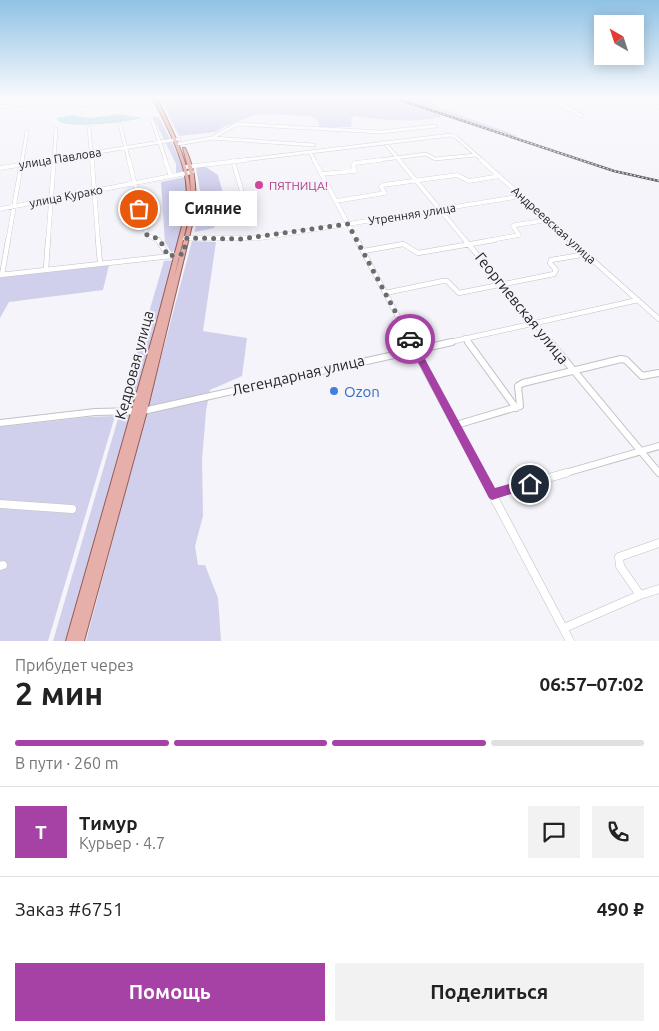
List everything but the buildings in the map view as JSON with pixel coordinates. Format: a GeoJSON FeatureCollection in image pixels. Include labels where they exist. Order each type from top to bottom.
{"type":"FeatureCollection","features":[{"type":"Feature","properties":{"kind":"main road","name":"Кедровая улица"},"geometry":{"type":"LineString","coordinates":[[79,641],[185,238],[189,199],[189,170],[171,128]]}},
{"type":"Feature","properties":{"kind":"main road","name":"Кедровая улица"},"geometry":{"type":"LineString","coordinates":[[71,641],[139,411]]}},
{"type":"Feature","properties":{"kind":"street"},"geometry":{"type":"LineString","coordinates":[[89,128],[100,263]]}},
{"type":"Feature","properties":{"kind":"street"},"geometry":{"type":"LineString","coordinates":[[121,128],[147,235],[161,242],[168,256]]}},
{"type":"Feature","properties":{"kind":"street"},"geometry":{"type":"LineString","coordinates":[[155,128],[171,176]]}},
{"type":"Feature","properties":{"kind":"street"},"geometry":{"type":"LineString","coordinates":[[212,138],[230,128]]}},
{"type":"Feature","properties":{"kind":"street"},"geometry":{"type":"LineString","coordinates":[[307,128],[381,132],[418,128]]}},
{"type":"Feature","properties":{"kind":"street"},"geometry":{"type":"LineString","coordinates":[[46,269],[56,129]]}},
{"type":"Feature","properties":{"kind":"street"},"geometry":{"type":"LineString","coordinates":[[27,132],[1,275],[180,255]]}},
{"type":"Feature","properties":{"kind":"street","name":"улица Курако"},"geometry":{"type":"LineString","coordinates":[[0,209],[134,184],[233,161],[447,135]]}},
{"type":"Feature","properties":{"kind":"street","name":"Андреевская улица"},"geometry":{"type":"LineString","coordinates":[[447,135],[456,137],[659,319]]}},
{"type":"Feature","properties":{"kind":"street","name":"улица Павлова"},"geometry":{"type":"LineString","coordinates":[[0,168],[159,142],[212,138]]}},
{"type":"Feature","properties":{"kind":"street"},"geometry":{"type":"LineString","coordinates":[[212,138],[314,145]]}},
{"type":"Feature","properties":{"kind":"street","name":"Георгиевская улица"},"geometry":{"type":"LineString","coordinates":[[384,142],[659,473]]}},
{"type":"Feature","properties":{"kind":"street"},"geometry":{"type":"LineString","coordinates":[[310,152],[570,641]]}},
{"type":"Feature","properties":{"kind":"street"},"geometry":{"type":"LineString","coordinates":[[322,174],[354,171],[356,170],[353,165],[355,163],[426,154],[435,159],[476,155]]}},
{"type":"Feature","properties":{"kind":"street"},"geometry":{"type":"LineString","coordinates":[[233,161],[242,192]]}},
{"type":"Feature","properties":{"kind":"street"},"geometry":{"type":"LineString","coordinates":[[336,201],[383,194],[385,193],[382,186],[457,175],[469,181],[500,176]]}},
{"type":"Feature","properties":{"kind":"street","name":"Утренняя улица"},"geometry":{"type":"LineString","coordinates":[[185,238],[254,238],[522,196]]}},
{"type":"Feature","properties":{"kind":"street"},"geometry":{"type":"LineString","coordinates":[[364,251],[402,244],[418,253],[519,235],[513,226],[548,220]]}},
{"type":"Feature","properties":{"kind":"street"},"geometry":{"type":"LineString","coordinates":[[385,293],[447,281],[458,293],[554,274],[556,270],[550,263],[551,260],[586,254]]}},
{"type":"Feature","properties":{"kind":"street","name":"Легендарная улица"},"geometry":{"type":"LineString","coordinates":[[0,423],[95,412],[139,411],[638,300]]}},
{"type":"Feature","properties":{"kind":"street"},"geometry":{"type":"LineString","coordinates":[[465,338],[516,408]]}},
{"type":"Feature","properties":{"kind":"street"},"geometry":{"type":"LineString","coordinates":[[456,425],[520,406],[522,402],[518,386],[523,383],[621,359],[626,360],[642,376],[659,373]]}},
{"type":"Feature","properties":{"kind":"street"},"geometry":{"type":"LineString","coordinates":[[492,494],[659,446]]}},
{"type":"Feature","properties":{"kind":"street"},"geometry":{"type":"LineString","coordinates":[[0,504],[72,509]]}},
{"type":"Feature","properties":{"kind":"street"},"geometry":{"type":"LineString","coordinates":[[640,595],[620,566],[619,557],[659,543]]}},
{"type":"Feature","properties":{"kind":"street"},"geometry":{"type":"LineString","coordinates":[[564,628],[640,595],[659,589]]}},
{"type":"Feature","properties":{"kind":"shaded area"},"geometry":{"type":"Polygon","coordinates":[[[158,128],[164,128],[182,163],[183,173],[176,175],[176,164],[158,128]]]}},
{"type":"Feature","properties":{"kind":"shaded area"},"geometry":{"type":"Polygon","coordinates":[[[175,128],[222,128],[216,132],[179,136],[175,128]]]}},
{"type":"Feature","properties":{"kind":"shaded area"},"geometry":{"type":"Polygon","coordinates":[[[488,128],[496,128],[518,136],[488,128]]]}},
{"type":"Feature","properties":{"kind":"shaded area"},"geometry":{"type":"Polygon","coordinates":[[[204,166],[218,175],[223,194],[214,228],[195,232],[200,191],[196,167],[204,166]]]}},
{"type":"Feature","properties":{"kind":"shaded area"},"geometry":{"type":"Polygon","coordinates":[[[186,177],[186,206],[183,224],[175,251],[171,252],[165,242],[161,182],[186,177]]]}},
{"type":"Feature","properties":{"kind":"shaded area"},"geometry":{"type":"Polygon","coordinates":[[[192,241],[216,242],[203,331],[247,338],[242,376],[210,390],[206,411],[202,460],[203,516],[195,546],[198,565],[205,565],[218,598],[221,641],[86,641],[192,241]]]}},
{"type":"Feature","properties":{"kind":"shaded area"},"geometry":{"type":"Polygon","coordinates":[[[175,260],[68,641],[53,641],[164,261],[175,260]]]}},
{"type":"Feature","properties":{"kind":"shaded area"},"geometry":{"type":"Polygon","coordinates":[[[109,265],[103,290],[9,302],[0,318],[0,277],[109,265]]]}},
{"type":"Feature","properties":{"kind":"shaded area"},"geometry":{"type":"Polygon","coordinates":[[[115,416],[48,641],[0,641],[0,427],[88,417],[115,416]]]}},
{"type":"Feature","properties":{"kind":"railway"},"geometry":{"type":"LineString","coordinates":[[484,128],[614,171],[659,181]]}},
{"type":"Feature","properties":{"kind":"way so far"},"geometry":{"type":"LineString","coordinates":[[139,209],[147,235],[161,242],[168,256],[183,254],[187,238],[261,238],[348,224],[410,339]]}},
{"type":"Feature","properties":{"kind":"place","name":"ПЯТНИЦА!"},"geometry":{"type":"Point","coordinates":[259,185]}},
{"type":"Feature","properties":{"kind":"place","name":"Сияние"},"geometry":{"type":"Point","coordinates":[139,209]}},
{"type":"Feature","properties":{"kind":"place","name":"Ozon"},"geometry":{"type":"Point","coordinates":[334,391]}},
{"type":"Feature","properties":{"kind":"route"},"geometry":{"type":"LineString","coordinates":[[410,339],[492,494],[530,484]]}}]}
